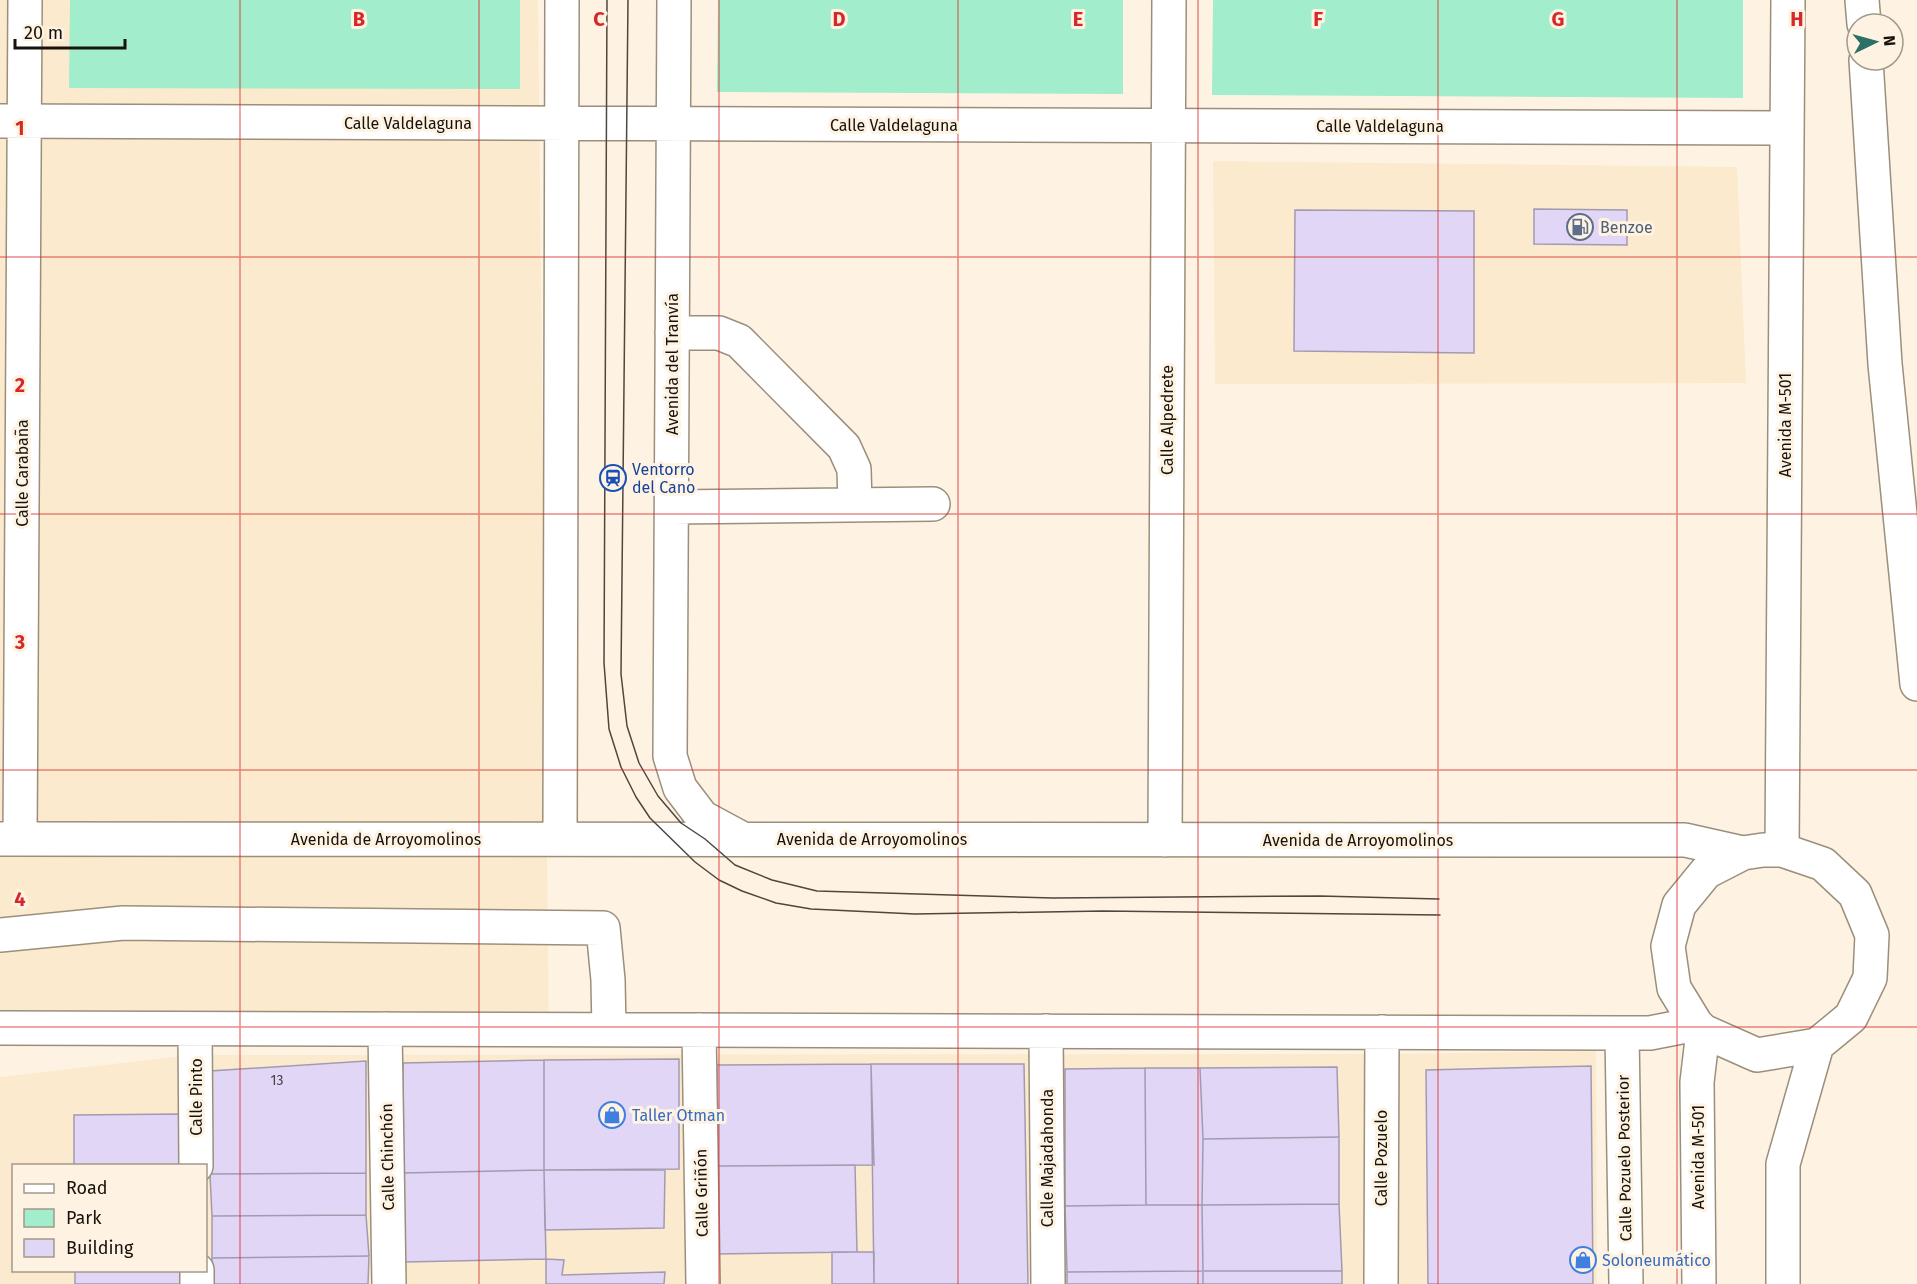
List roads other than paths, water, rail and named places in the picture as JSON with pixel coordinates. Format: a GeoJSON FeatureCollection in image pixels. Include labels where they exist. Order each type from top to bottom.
{"type":"FeatureCollection","features":[{"type":"Feature","properties":{"kind":"main road","name":"Calle Carabaña"},"geometry":{"type":"LineString","coordinates":[[10,839],[12,121],[25,0]]}},
{"type":"Feature","properties":{"kind":"main road"},"geometry":{"type":"LineString","coordinates":[[560,839],[562,0]]}},
{"type":"Feature","properties":{"kind":"main road","name":"Avenida del Tranvía"},"geometry":{"type":"LineString","coordinates":[[674,0],[670,756],[680,788],[702,817],[743,839]]}},
{"type":"Feature","properties":{"kind":"main road","name":"Calle Alpedrete"},"geometry":{"type":"LineString","coordinates":[[1165,840],[1169,0]]}},
{"type":"Feature","properties":{"kind":"main road","name":"Avenida M-501"},"geometry":{"type":"LineString","coordinates":[[1782,850],[1788,0]]}},
{"type":"Feature","properties":{"kind":"main road"},"geometry":{"type":"LineString","coordinates":[[1867,72],[1886,364],[1917,684]]}},
{"type":"Feature","properties":{"kind":"main road","name":"Calle Valdelaguna"},"geometry":{"type":"LineString","coordinates":[[12,121],[1787,128]]}},
{"type":"Feature","properties":{"kind":"main road"},"geometry":{"type":"LineString","coordinates":[[672,333],[719,333],[739,341],[844,447],[854,469],[855,506]]}},
{"type":"Feature","properties":{"kind":"main road"},"geometry":{"type":"LineString","coordinates":[[672,507],[933,504]]}},
{"type":"Feature","properties":{"kind":"main road","name":"Avenida de Arroyomolinos"},"geometry":{"type":"LineString","coordinates":[[10,839],[1685,840],[1743,853]]}},
{"type":"Feature","properties":{"kind":"main road"},"geometry":{"type":"LineString","coordinates":[[0,1028],[1650,1033],[1699,1028],[1757,1055],[1816,1045],[1851,1017],[1870,978],[1872,934],[1855,894],[1823,864],[1782,850],[1763,849],[1743,853],[1706,872],[1679,905],[1668,946],[1674,988],[1699,1028]]}},
{"type":"Feature","properties":{"kind":"main road"},"geometry":{"type":"LineString","coordinates":[[0,935],[123,923],[603,928],[608,980],[609,1030]]}},
{"type":"Feature","properties":{"kind":"main road","name":"Avenida M-501"},"geometry":{"type":"LineString","coordinates":[[1699,1028],[1697,1082],[1699,1284]]}},
{"type":"Feature","properties":{"kind":"main road","name":"Calle Pinto"},"geometry":{"type":"LineString","coordinates":[[195,1029],[196,1164]]}},
{"type":"Feature","properties":{"kind":"main road","name":"Calle Chinchón"},"geometry":{"type":"LineString","coordinates":[[385,1029],[389,1284]]}},
{"type":"Feature","properties":{"kind":"main road","name":"Calle Griñón"},"geometry":{"type":"LineString","coordinates":[[699,1030],[703,1284]]}},
{"type":"Feature","properties":{"kind":"main road","name":"Calle Majadahonda"},"geometry":{"type":"LineString","coordinates":[[1046,1031],[1048,1284]]}},
{"type":"Feature","properties":{"kind":"main road","name":"Calle Pozuelo"},"geometry":{"type":"LineString","coordinates":[[1381,1284],[1382,1032]]}},
{"type":"Feature","properties":{"kind":"main road","name":"Calle Pozuelo Posterior"},"geometry":{"type":"LineString","coordinates":[[1622,1033],[1626,1284]]}},
{"type":"Feature","properties":{"kind":"main road"},"geometry":{"type":"LineString","coordinates":[[1783,1284],[1784,1164],[1816,1045]]}},
{"type":"Feature","properties":{"kind":"tram line"},"geometry":{"type":"LineString","coordinates":[[607,0],[604,663],[609,729],[621,767],[650,818],[695,862],[719,880],[776,903],[811,909],[915,914],[1103,911],[1440,915]]}},
{"type":"Feature","properties":{"kind":"tram line"},"geometry":{"type":"LineString","coordinates":[[628,0],[621,674],[627,726],[639,763],[658,796],[681,823],[705,839],[735,865],[772,880],[817,891],[1053,898],[1320,896],[1439,899]]}},
{"type":"Feature","properties":{"kind":"place","name":"Benzoe"},"geometry":{"type":"Point","coordinates":[1580,227]}},
{"type":"Feature","properties":{"kind":"place","name":"Ventorro del Cano"},"geometry":{"type":"Point","coordinates":[613,478]}},
{"type":"Feature","properties":{"kind":"place","name":"Taller Otman"},"geometry":{"type":"Point","coordinates":[612,1115]}},
{"type":"Feature","properties":{"kind":"place","name":"Soloneumático"},"geometry":{"type":"Point","coordinates":[1583,1260]}}]}
